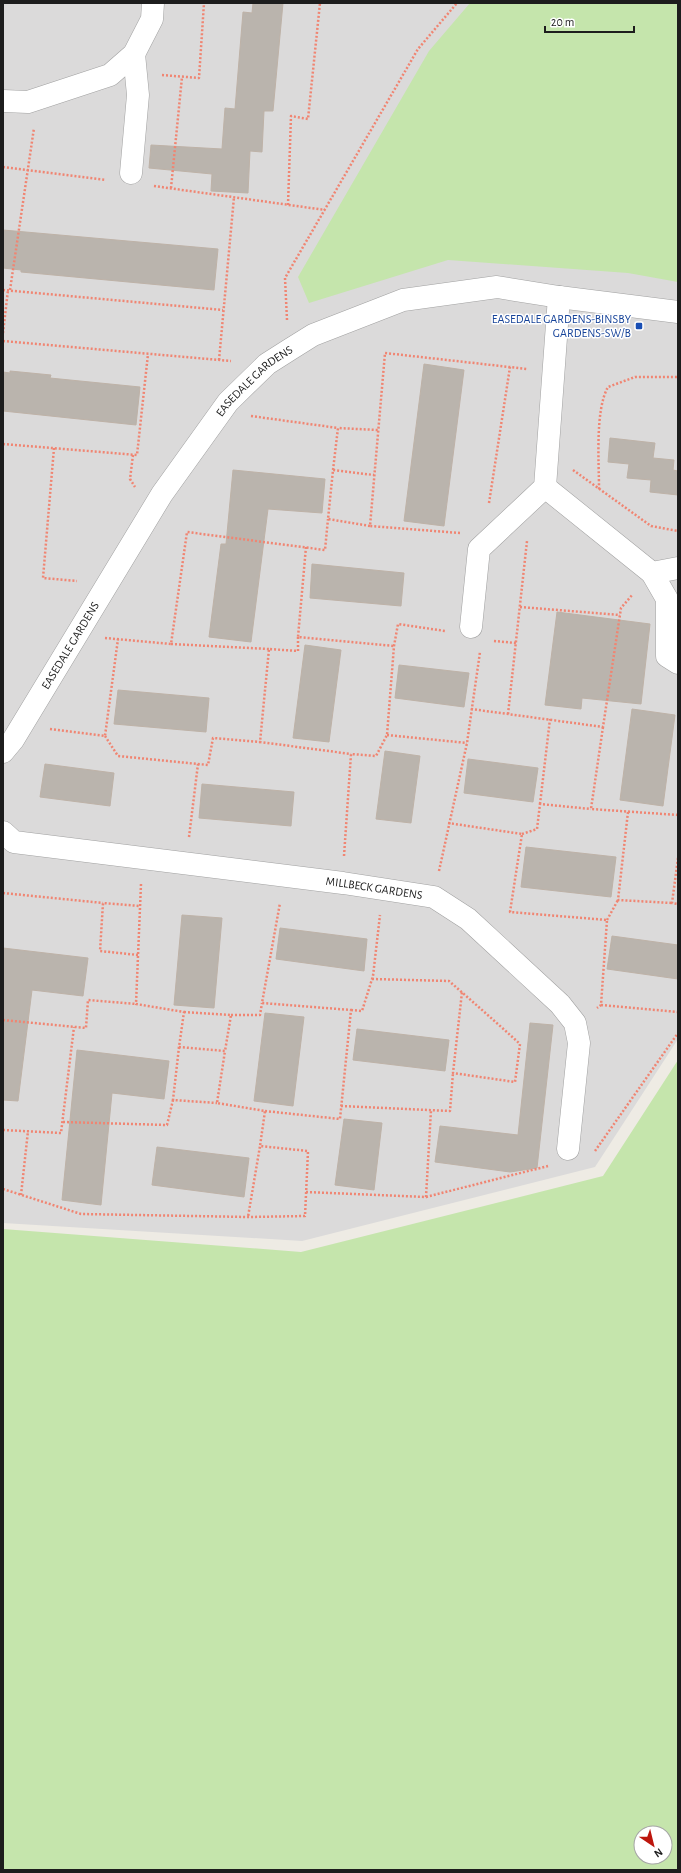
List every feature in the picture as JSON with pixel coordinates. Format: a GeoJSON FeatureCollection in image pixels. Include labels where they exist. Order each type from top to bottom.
{"type":"FeatureCollection","features":[{"type":"Feature","properties":{"kind":"street"},"geometry":{"type":"LineString","coordinates":[[131,173],[138,95],[135,64],[152,19],[153,3]]}},
{"type":"Feature","properties":{"kind":"street"},"geometry":{"type":"LineString","coordinates":[[3,101],[28,102],[110,75],[135,64]]}},
{"type":"Feature","properties":{"kind":"street","name":"EASEDALE GARDENS"},"geometry":{"type":"LineString","coordinates":[[3,752],[22,726],[162,494],[220,412],[228,402],[267,364],[288,350],[313,335],[403,300],[497,287],[559,297],[678,312]]}},
{"type":"Feature","properties":{"kind":"street"},"geometry":{"type":"LineString","coordinates":[[473,634],[479,550],[538,494],[548,453],[559,297]]}},
{"type":"Feature","properties":{"kind":"street"},"geometry":{"type":"LineString","coordinates":[[538,494],[652,573],[667,599],[667,656],[678,663]]}},
{"type":"Feature","properties":{"kind":"street"},"geometry":{"type":"LineString","coordinates":[[652,573],[678,568]]}},
{"type":"Feature","properties":{"kind":"street","name":"MILLBECK GARDENS"},"geometry":{"type":"LineString","coordinates":[[3,832],[14,842],[383,888],[434,897],[468,919],[560,1004],[575,1023],[578,1043],[568,1149]]}},
{"type":"Feature","properties":{"kind":"path"},"geometry":{"type":"LineString","coordinates":[[135,64],[182,77],[198,78],[204,3]]}},
{"type":"Feature","properties":{"kind":"path"},"geometry":{"type":"LineString","coordinates":[[288,205],[291,116],[308,119],[320,3]]}},
{"type":"Feature","properties":{"kind":"path"},"geometry":{"type":"LineString","coordinates":[[288,350],[285,278],[418,49],[457,3]]}},
{"type":"Feature","properties":{"kind":"path"},"geometry":{"type":"LineString","coordinates":[[171,188],[182,77]]}},
{"type":"Feature","properties":{"kind":"path"},"geometry":{"type":"LineString","coordinates":[[3,333],[29,169],[37,99]]}},
{"type":"Feature","properties":{"kind":"path"},"geometry":{"type":"LineString","coordinates":[[3,167],[29,169],[107,180]]}},
{"type":"Feature","properties":{"kind":"path"},"geometry":{"type":"LineString","coordinates":[[151,186],[325,210]]}},
{"type":"Feature","properties":{"kind":"path"},"geometry":{"type":"LineString","coordinates":[[218,360],[234,197]]}},
{"type":"Feature","properties":{"kind":"path"},"geometry":{"type":"LineString","coordinates":[[3,290],[223,310]]}},
{"type":"Feature","properties":{"kind":"path"},"geometry":{"type":"LineString","coordinates":[[3,341],[267,364]]}},
{"type":"Feature","properties":{"kind":"path"},"geometry":{"type":"LineString","coordinates":[[3,444],[138,455],[148,354]]}},
{"type":"Feature","properties":{"kind":"path"},"geometry":{"type":"LineString","coordinates":[[370,526],[385,354],[554,372]]}},
{"type":"Feature","properties":{"kind":"path"},"geometry":{"type":"LineString","coordinates":[[488,505],[510,367]]}},
{"type":"Feature","properties":{"kind":"path"},"geometry":{"type":"LineString","coordinates":[[598,489],[601,412],[604,395],[608,387],[635,377],[678,377]]}},
{"type":"Feature","properties":{"kind":"path"},"geometry":{"type":"LineString","coordinates":[[220,412],[338,428],[378,430]]}},
{"type":"Feature","properties":{"kind":"path"},"geometry":{"type":"LineString","coordinates":[[171,644],[187,532],[325,550],[338,428]]}},
{"type":"Feature","properties":{"kind":"path"},"geometry":{"type":"LineString","coordinates":[[54,448],[43,578],[108,583]]}},
{"type":"Feature","properties":{"kind":"path"},"geometry":{"type":"LineString","coordinates":[[548,453],[650,526],[678,531]]}},
{"type":"Feature","properties":{"kind":"path"},"geometry":{"type":"LineString","coordinates":[[130,479],[133,455]]}},
{"type":"Feature","properties":{"kind":"path"},"geometry":{"type":"LineString","coordinates":[[333,470],[374,475]]}},
{"type":"Feature","properties":{"kind":"path"},"geometry":{"type":"LineString","coordinates":[[508,714],[520,607],[538,494]]}},
{"type":"Feature","properties":{"kind":"path"},"geometry":{"type":"LineString","coordinates":[[328,519],[370,526],[458,532],[479,550]]}},
{"type":"Feature","properties":{"kind":"path"},"geometry":{"type":"LineString","coordinates":[[458,532],[464,528]]}},
{"type":"Feature","properties":{"kind":"path"},"geometry":{"type":"LineString","coordinates":[[76,635],[171,644],[298,651],[306,547]]}},
{"type":"Feature","properties":{"kind":"path"},"geometry":{"type":"LineString","coordinates":[[591,809],[621,608],[652,573]]}},
{"type":"Feature","properties":{"kind":"path"},"geometry":{"type":"LineString","coordinates":[[520,607],[620,615]]}},
{"type":"Feature","properties":{"kind":"path"},"geometry":{"type":"LineString","coordinates":[[118,639],[105,736],[118,756],[208,765],[213,738],[376,756],[387,735],[394,646],[398,624],[473,634],[516,643]]}},
{"type":"Feature","properties":{"kind":"path"},"geometry":{"type":"LineString","coordinates":[[434,897],[448,823],[467,743],[471,709],[473,634]]}},
{"type":"Feature","properties":{"kind":"path"},"geometry":{"type":"LineString","coordinates":[[298,637],[394,646]]}},
{"type":"Feature","properties":{"kind":"path"},"geometry":{"type":"LineString","coordinates":[[260,742],[269,649]]}},
{"type":"Feature","properties":{"kind":"path"},"geometry":{"type":"LineString","coordinates":[[471,709],[603,726]]}},
{"type":"Feature","properties":{"kind":"path"},"geometry":{"type":"LineString","coordinates":[[448,823],[522,834],[537,829],[550,719]]}},
{"type":"Feature","properties":{"kind":"path"},"geometry":{"type":"LineString","coordinates":[[22,726],[105,736]]}},
{"type":"Feature","properties":{"kind":"path"},"geometry":{"type":"LineString","coordinates":[[387,735],[467,743]]}},
{"type":"Feature","properties":{"kind":"path"},"geometry":{"type":"LineString","coordinates":[[343,883],[351,754]]}},
{"type":"Feature","properties":{"kind":"path"},"geometry":{"type":"LineString","coordinates":[[186,864],[198,764]]}},
{"type":"Feature","properties":{"kind":"path"},"geometry":{"type":"LineString","coordinates":[[540,804],[678,815]]}},
{"type":"Feature","properties":{"kind":"path"},"geometry":{"type":"LineString","coordinates":[[601,1005],[607,920],[618,900],[628,812]]}},
{"type":"Feature","properties":{"kind":"path"},"geometry":{"type":"LineString","coordinates":[[522,834],[510,912],[607,920]]}},
{"type":"Feature","properties":{"kind":"path"},"geometry":{"type":"LineString","coordinates":[[136,1004],[142,858]]}},
{"type":"Feature","properties":{"kind":"path"},"geometry":{"type":"LineString","coordinates":[[672,903],[678,858]]}},
{"type":"Feature","properties":{"kind":"path"},"geometry":{"type":"LineString","coordinates":[[3,1020],[86,1028],[88,1000],[136,1004],[184,1012],[260,1015],[285,876]]}},
{"type":"Feature","properties":{"kind":"path"},"geometry":{"type":"LineString","coordinates":[[262,1002],[362,1011],[372,979],[383,888]]}},
{"type":"Feature","properties":{"kind":"path"},"geometry":{"type":"LineString","coordinates":[[3,893],[103,904],[140,906]]}},
{"type":"Feature","properties":{"kind":"path"},"geometry":{"type":"LineString","coordinates":[[618,900],[678,904]]}},
{"type":"Feature","properties":{"kind":"path"},"geometry":{"type":"LineString","coordinates":[[103,904],[100,951],[138,956]]}},
{"type":"Feature","properties":{"kind":"path"},"geometry":{"type":"LineString","coordinates":[[372,979],[450,981],[520,1044],[515,1082],[453,1073]]}},
{"type":"Feature","properties":{"kind":"path"},"geometry":{"type":"LineString","coordinates":[[341,1106],[450,1111],[462,992]]}},
{"type":"Feature","properties":{"kind":"path"},"geometry":{"type":"LineString","coordinates":[[575,1023],[601,1005],[678,1012]]}},
{"type":"Feature","properties":{"kind":"path"},"geometry":{"type":"LineString","coordinates":[[173,1100],[217,1103],[265,1111],[340,1119],[351,1010]]}},
{"type":"Feature","properties":{"kind":"path"},"geometry":{"type":"LineString","coordinates":[[63,1122],[167,1125],[173,1100],[184,1012]]}},
{"type":"Feature","properties":{"kind":"path"},"geometry":{"type":"LineString","coordinates":[[217,1103],[231,1015]]}},
{"type":"Feature","properties":{"kind":"path"},"geometry":{"type":"LineString","coordinates":[[3,1130],[61,1133],[74,1027]]}},
{"type":"Feature","properties":{"kind":"path"},"geometry":{"type":"LineString","coordinates":[[594,1152],[678,1033]]}},
{"type":"Feature","properties":{"kind":"path"},"geometry":{"type":"LineString","coordinates":[[179,1047],[225,1051]]}},
{"type":"Feature","properties":{"kind":"path"},"geometry":{"type":"LineString","coordinates":[[426,1197],[431,1110]]}},
{"type":"Feature","properties":{"kind":"path"},"geometry":{"type":"LineString","coordinates":[[248,1218],[265,1111]]}},
{"type":"Feature","properties":{"kind":"path"},"geometry":{"type":"LineString","coordinates":[[21,1195],[28,1131]]}},
{"type":"Feature","properties":{"kind":"path"},"geometry":{"type":"LineString","coordinates":[[3,1189],[81,1214],[248,1218],[305,1216],[308,1151],[260,1146]]}},
{"type":"Feature","properties":{"kind":"path"},"geometry":{"type":"LineString","coordinates":[[306,1192],[426,1197],[566,1162],[568,1149]]}},
{"type":"Feature","properties":{"kind":"shaded area"},"geometry":{"type":"Polygon","coordinates":[[[3,3],[678,3],[678,1039],[595,1167],[302,1241],[3,1223],[3,3]]]}},
{"type":"Feature","properties":{"kind":"green space"},"geometry":{"type":"Polygon","coordinates":[[[470,3],[678,3],[678,282],[628,273],[448,260],[309,303],[298,277],[429,51],[470,3]]]}},
{"type":"Feature","properties":{"kind":"green space"},"geometry":{"type":"Polygon","coordinates":[[[678,1060],[678,1870],[3,1870],[3,1229],[301,1252],[603,1176],[678,1060]]]}},
{"type":"Feature","properties":{"kind":"building"},"geometry":{"type":"Polygon","coordinates":[[[253,3],[283,3],[273,111],[264,111],[262,152],[250,151],[248,193],[211,191],[212,174],[149,168],[151,145],[222,149],[225,108],[235,109],[243,12],[252,13],[253,3]]]}},
{"type":"Feature","properties":{"kind":"building"},"geometry":{"type":"Polygon","coordinates":[[[3,230],[218,249],[214,290],[21,272],[21,270],[3,268],[3,230]]]}},
{"type":"Feature","properties":{"kind":"building"},"geometry":{"type":"Polygon","coordinates":[[[424,364],[464,370],[444,526],[404,521],[424,364]]]}},
{"type":"Feature","properties":{"kind":"building"},"geometry":{"type":"Polygon","coordinates":[[[10,371],[51,375],[50,378],[140,387],[136,425],[3,411],[3,372],[10,373],[10,371]]]}},
{"type":"Feature","properties":{"kind":"building"},"geometry":{"type":"Polygon","coordinates":[[[610,438],[655,443],[653,458],[674,460],[673,470],[678,471],[678,495],[650,492],[651,480],[627,478],[629,464],[608,462],[610,438]]]}},
{"type":"Feature","properties":{"kind":"building"},"geometry":{"type":"Polygon","coordinates":[[[233,470],[325,479],[322,513],[268,509],[251,642],[209,637],[221,544],[226,544],[233,470]]]}},
{"type":"Feature","properties":{"kind":"building"},"geometry":{"type":"Polygon","coordinates":[[[312,564],[404,573],[401,606],[310,598],[312,564]]]}},
{"type":"Feature","properties":{"kind":"building"},"geometry":{"type":"Polygon","coordinates":[[[557,612],[650,624],[641,704],[582,698],[581,709],[545,705],[557,612]]]}},
{"type":"Feature","properties":{"kind":"building"},"geometry":{"type":"Polygon","coordinates":[[[305,645],[341,650],[329,742],[293,738],[305,645]]]}},
{"type":"Feature","properties":{"kind":"building"},"geometry":{"type":"Polygon","coordinates":[[[399,665],[469,673],[464,707],[395,698],[399,665]]]}},
{"type":"Feature","properties":{"kind":"building"},"geometry":{"type":"Polygon","coordinates":[[[118,690],[209,698],[206,732],[114,724],[118,690]]]}},
{"type":"Feature","properties":{"kind":"building"},"geometry":{"type":"Polygon","coordinates":[[[632,709],[675,715],[663,806],[620,800],[632,709]]]}},
{"type":"Feature","properties":{"kind":"building"},"geometry":{"type":"Polygon","coordinates":[[[385,751],[420,756],[411,823],[376,819],[385,751]]]}},
{"type":"Feature","properties":{"kind":"building"},"geometry":{"type":"Polygon","coordinates":[[[468,759],[538,768],[533,802],[464,793],[468,759]]]}},
{"type":"Feature","properties":{"kind":"building"},"geometry":{"type":"Polygon","coordinates":[[[45,764],[114,773],[110,806],[40,797],[45,764]]]}},
{"type":"Feature","properties":{"kind":"building"},"geometry":{"type":"Polygon","coordinates":[[[202,784],[294,792],[291,826],[199,818],[202,784]]]}},
{"type":"Feature","properties":{"kind":"building"},"geometry":{"type":"Polygon","coordinates":[[[526,847],[616,857],[611,897],[521,887],[526,847]]]}},
{"type":"Feature","properties":{"kind":"building"},"geometry":{"type":"Polygon","coordinates":[[[182,915],[222,918],[214,1008],[174,1005],[182,915]]]}},
{"type":"Feature","properties":{"kind":"building"},"geometry":{"type":"Polygon","coordinates":[[[280,928],[367,939],[364,971],[276,959],[280,928]]]}},
{"type":"Feature","properties":{"kind":"building"},"geometry":{"type":"Polygon","coordinates":[[[612,936],[678,945],[678,979],[607,969],[612,936]]]}},
{"type":"Feature","properties":{"kind":"building"},"geometry":{"type":"Polygon","coordinates":[[[3,948],[88,958],[83,996],[32,990],[18,1101],[3,1100],[3,948]]]}},
{"type":"Feature","properties":{"kind":"building"},"geometry":{"type":"Polygon","coordinates":[[[265,1013],[304,1017],[293,1106],[254,1101],[265,1013]]]}},
{"type":"Feature","properties":{"kind":"building"},"geometry":{"type":"Polygon","coordinates":[[[530,1023],[553,1025],[537,1168],[510,1172],[435,1162],[440,1126],[518,1135],[530,1023]]]}},
{"type":"Feature","properties":{"kind":"building"},"geometry":{"type":"Polygon","coordinates":[[[357,1029],[449,1040],[445,1071],[353,1060],[357,1029]]]}},
{"type":"Feature","properties":{"kind":"building"},"geometry":{"type":"Polygon","coordinates":[[[77,1050],[169,1061],[164,1099],[112,1093],[101,1205],[62,1200],[77,1050]]]}},
{"type":"Feature","properties":{"kind":"building"},"geometry":{"type":"Polygon","coordinates":[[[344,1119],[382,1123],[374,1190],[335,1185],[344,1119]]]}},
{"type":"Feature","properties":{"kind":"building"},"geometry":{"type":"Polygon","coordinates":[[[157,1147],[249,1158],[244,1197],[152,1185],[157,1147]]]}},
{"type":"Feature","properties":{"kind":"place","name":"EASEDALE GARDENS-BINSBY GARDENS-SW/B"},"geometry":{"type":"Point","coordinates":[639,326]}}]}
